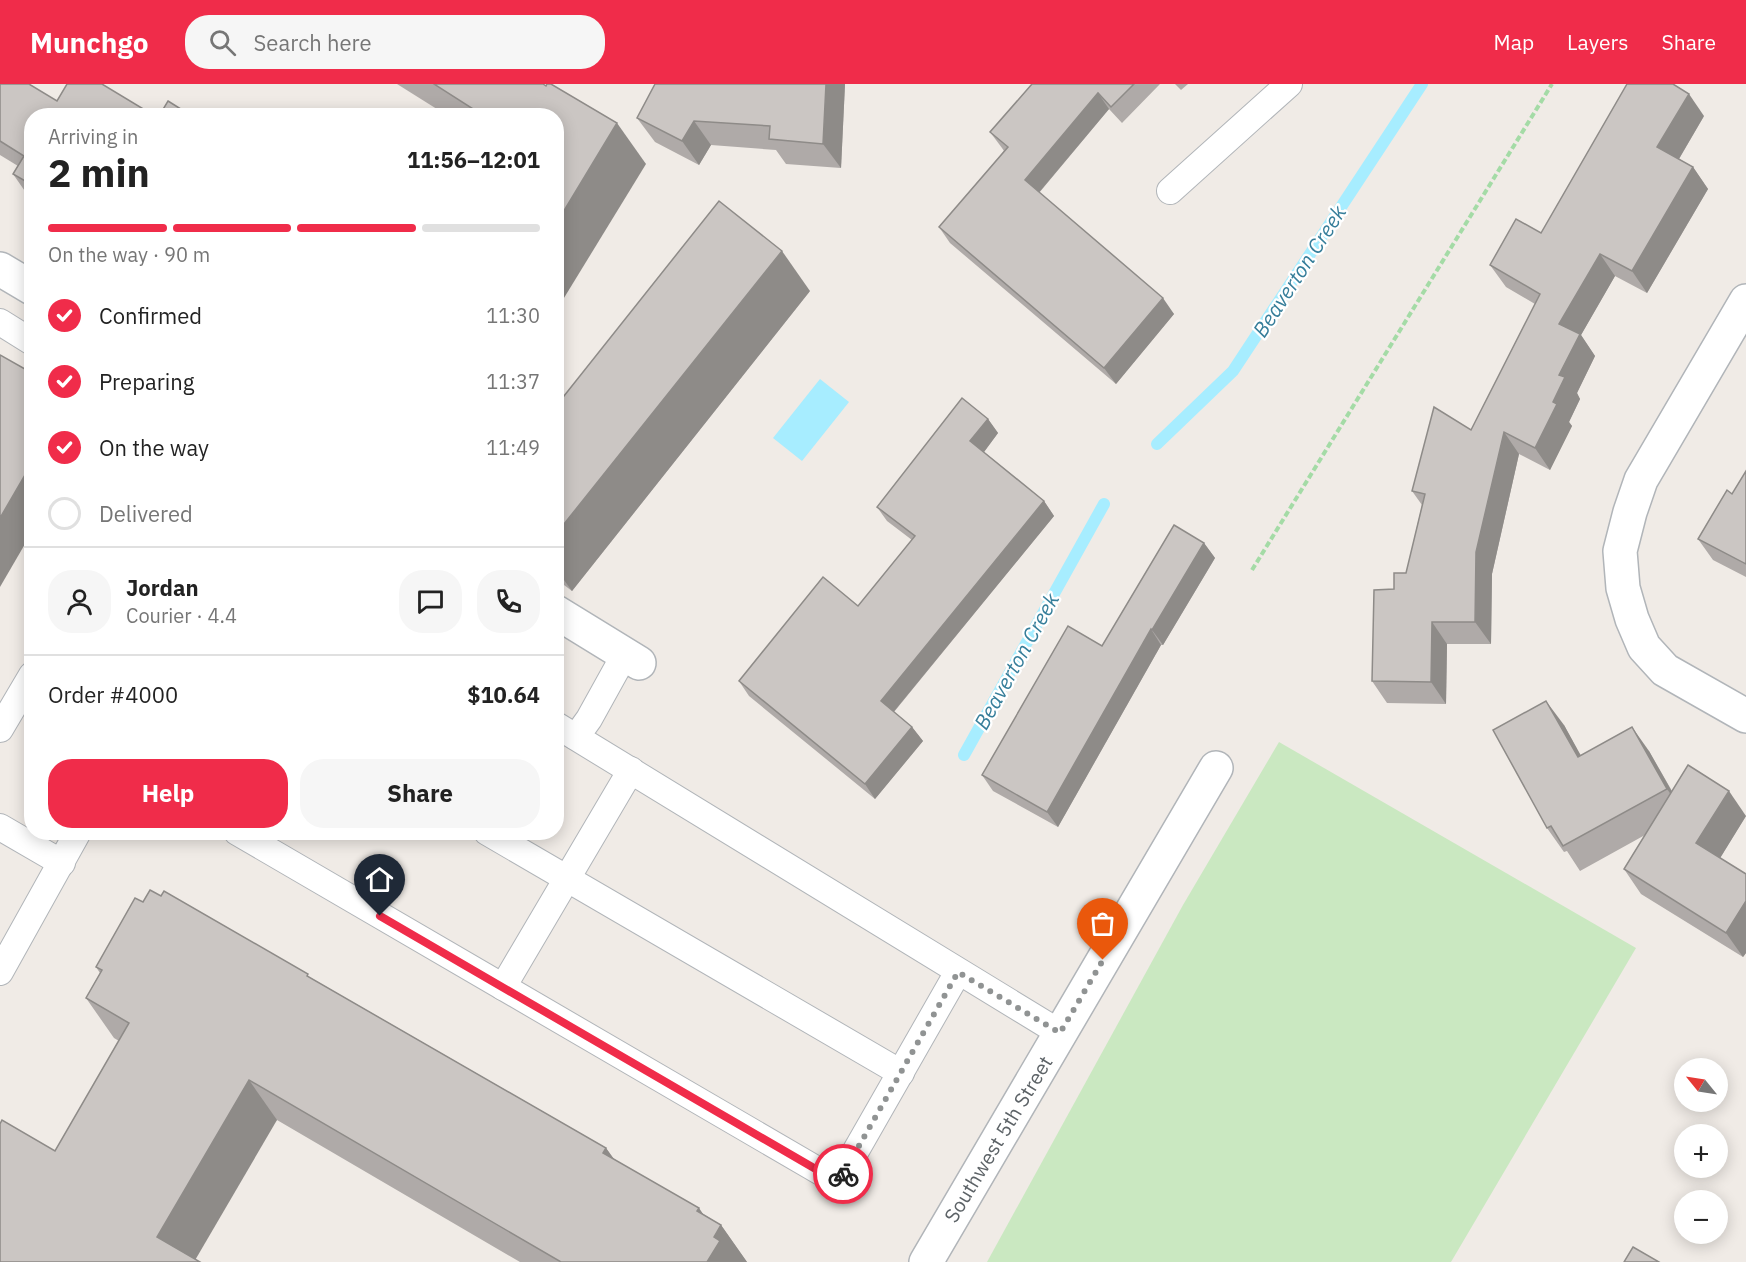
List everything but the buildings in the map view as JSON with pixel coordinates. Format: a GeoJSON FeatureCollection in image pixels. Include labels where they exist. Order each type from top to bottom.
{"type":"FeatureCollection","features":[{"type":"Feature","properties":{"kind":"street"},"geometry":{"type":"LineString","coordinates":[[0,268],[24,283]]}},
{"type":"Feature","properties":{"kind":"street"},"geometry":{"type":"LineString","coordinates":[[1746,301],[1641,480],[1620,551],[1623,588],[1632,619],[1644,647],[1665,670],[1746,716]]}},
{"type":"Feature","properties":{"kind":"street"},"geometry":{"type":"LineString","coordinates":[[564,617],[632,659]]}},
{"type":"Feature","properties":{"kind":"street","name":"Southwest 5th Street"},"geometry":{"type":"LineString","coordinates":[[926,1262],[1216,768]]}},
{"type":"Feature","properties":{"kind":"lane"},"geometry":{"type":"LineString","coordinates":[[1170,191],[1289,84]]}},
{"type":"Feature","properties":{"kind":"lane"},"geometry":{"type":"LineString","coordinates":[[0,322],[24,337]]}},
{"type":"Feature","properties":{"kind":"lane"},"geometry":{"type":"LineString","coordinates":[[632,659],[566,731],[1060,1033]]}},
{"type":"Feature","properties":{"kind":"lane"},"geometry":{"type":"LineString","coordinates":[[0,729],[24,688]]}},
{"type":"Feature","properties":{"kind":"lane"},"geometry":{"type":"LineString","coordinates":[[503,987],[631,770]]}},
{"type":"Feature","properties":{"kind":"lane"},"geometry":{"type":"LineString","coordinates":[[0,828],[62,863]]}},
{"type":"Feature","properties":{"kind":"lane"},"geometry":{"type":"LineString","coordinates":[[0,972],[74,840]]}},
{"type":"Feature","properties":{"kind":"lane"},"geometry":{"type":"LineString","coordinates":[[251,840],[838,1182],[958,972]]}},
{"type":"Feature","properties":{"kind":"lane"},"geometry":{"type":"LineString","coordinates":[[501,840],[901,1073]]}},
{"type":"Feature","properties":{"kind":"path"},"geometry":{"type":"LineString","coordinates":[[1252,570],[1552,84]]}},
{"type":"Feature","properties":{"kind":"green space"},"geometry":{"type":"Polygon","coordinates":[[[1279,742],[1636,948],[1451,1262],[987,1262],[1183,905],[1279,742]]]}},
{"type":"Feature","properties":{"kind":"water"},"geometry":{"type":"Polygon","coordinates":[[[820,379],[849,402],[802,461],[773,438],[820,379]]]}},
{"type":"Feature","properties":{"kind":"waterway","name":"Beaverton Creek"},"geometry":{"type":"LineString","coordinates":[[1157,444],[1233,371],[1422,84]]}},
{"type":"Feature","properties":{"kind":"waterway","name":"Beaverton Creek"},"geometry":{"type":"LineString","coordinates":[[964,755],[1104,504]]}},
{"type":"Feature","properties":{"kind":"way so far"},"geometry":{"type":"LineString","coordinates":[[843,1174],[958,972],[1060,1033],[1103,960]]}},
{"type":"Feature","properties":{"kind":"route"},"geometry":{"type":"LineString","coordinates":[[380,916],[838,1182],[843,1174]]}}]}
